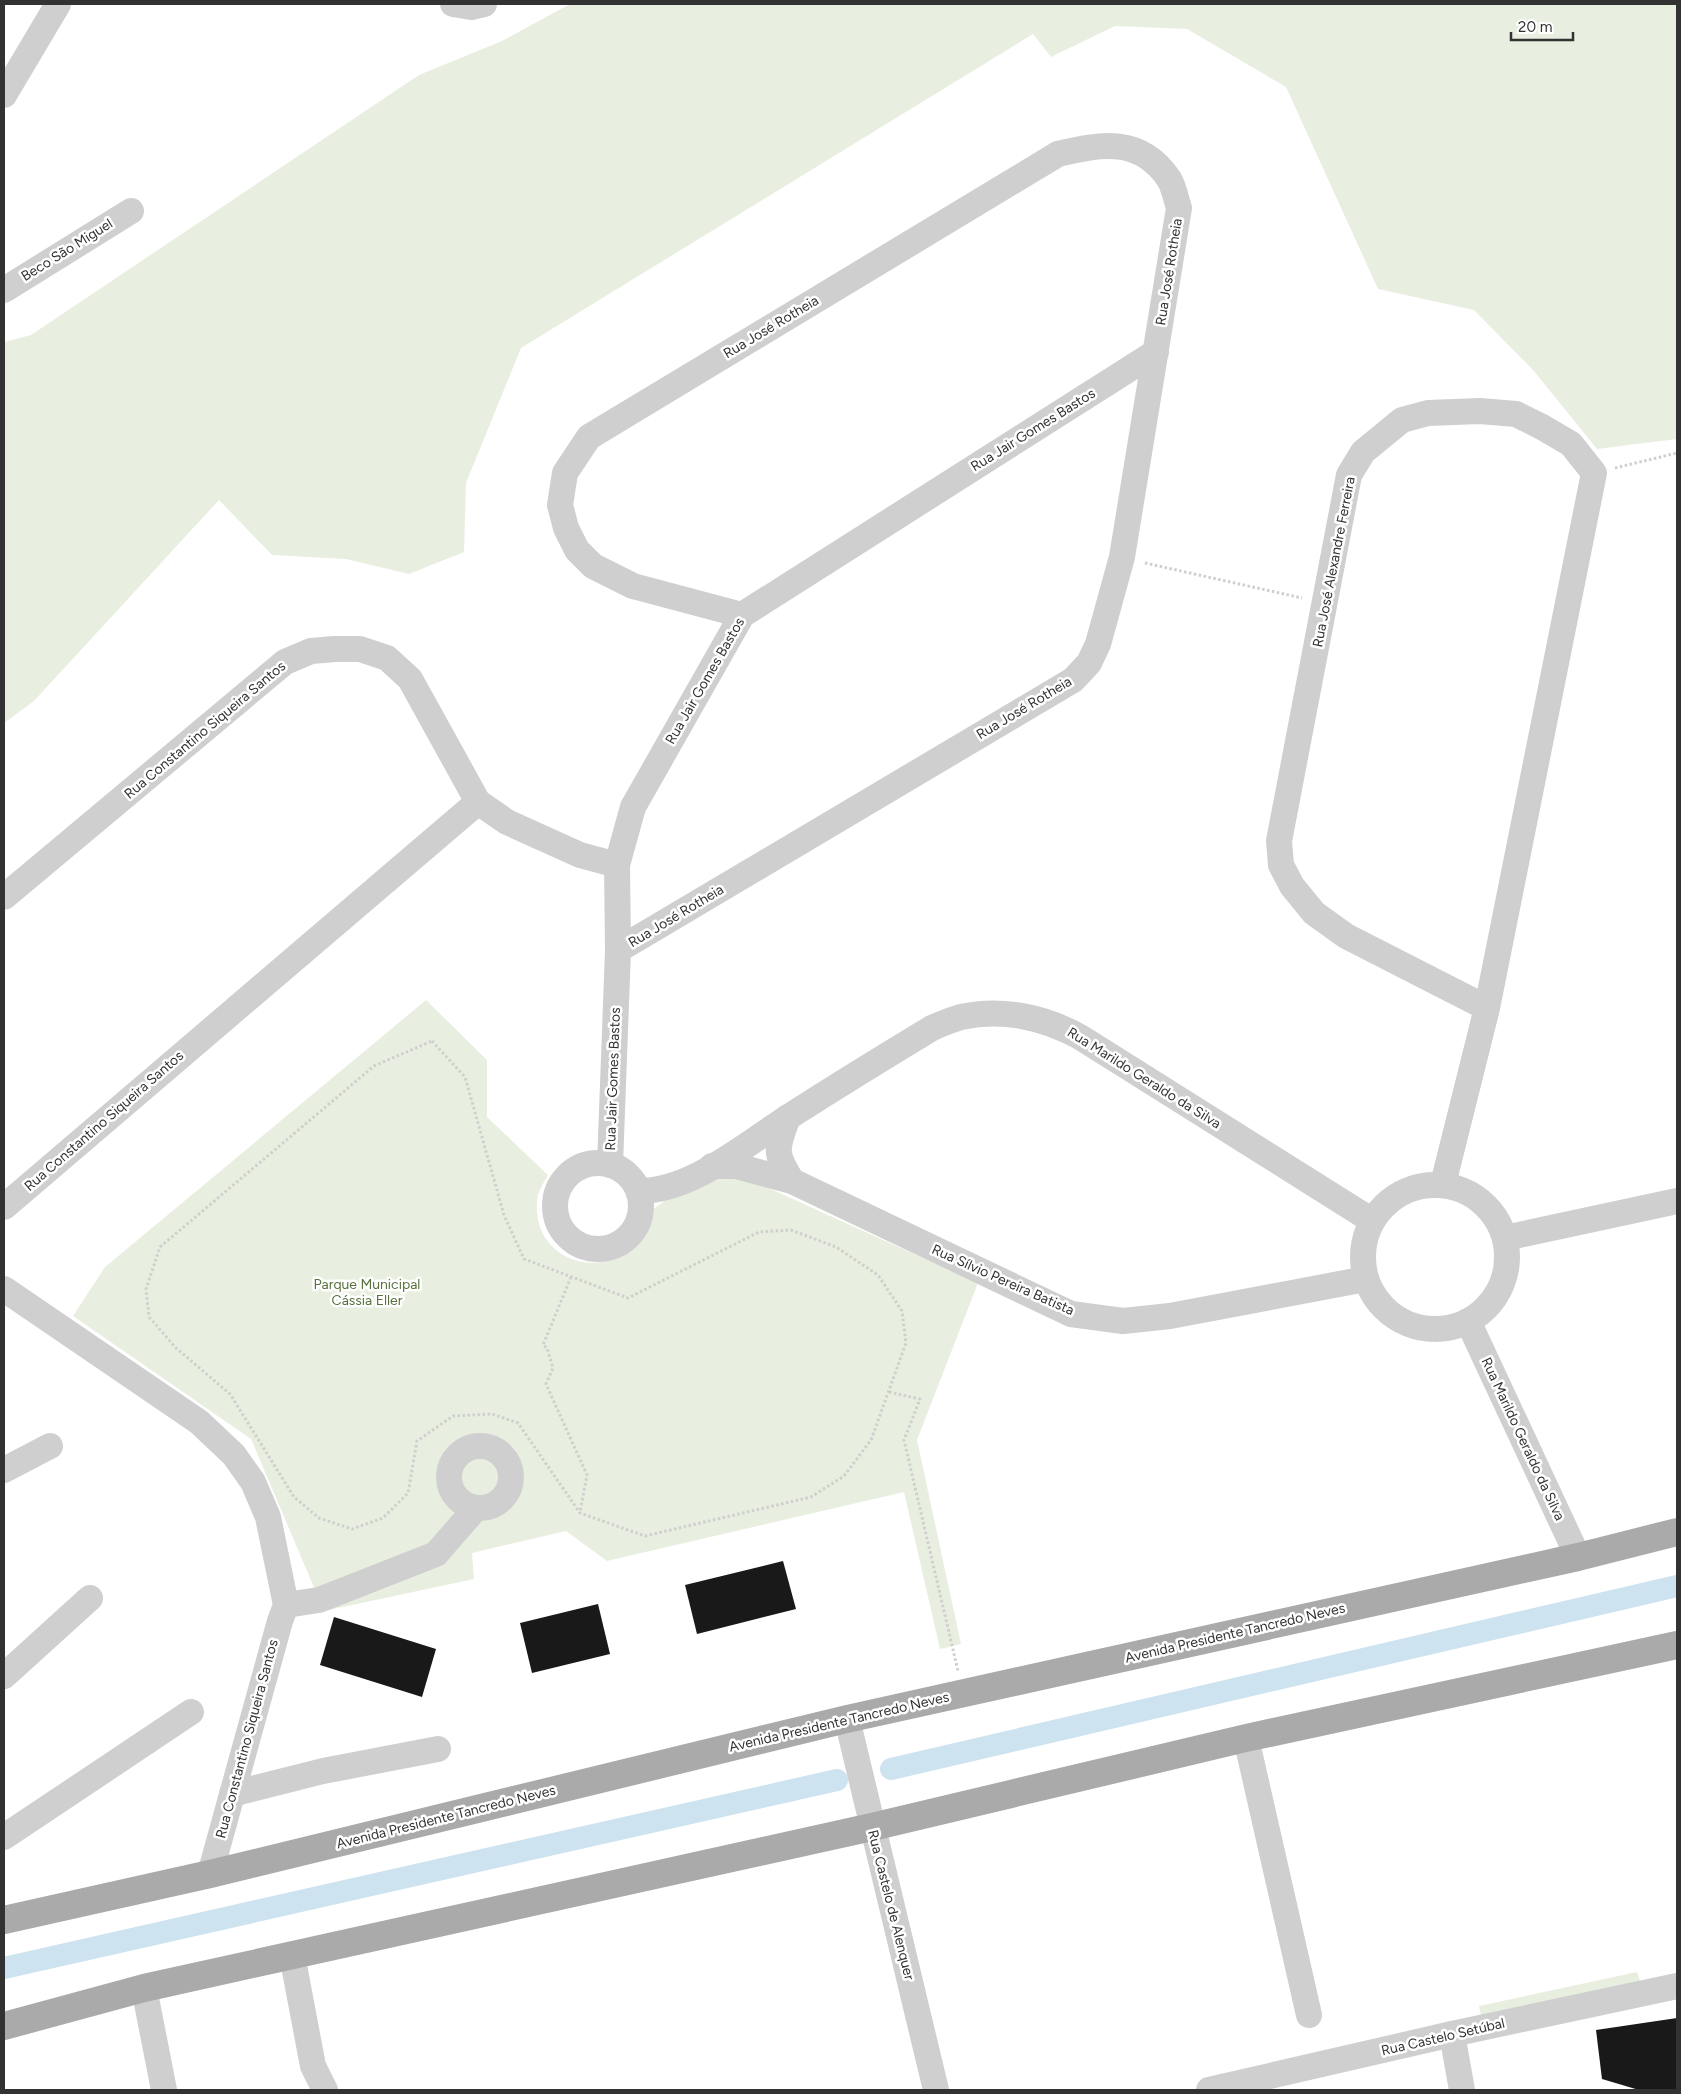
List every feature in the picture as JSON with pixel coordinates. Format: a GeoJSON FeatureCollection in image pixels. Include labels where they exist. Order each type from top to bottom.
{"type":"FeatureCollection","features":[{"type":"Feature","properties":{"kind":"main road","name":"Avenida Presidente Tancredo Neves"},"geometry":{"type":"LineString","coordinates":[[4,1920],[210,1874],[848,1719],[1578,1557],[1677,1532]]}},
{"type":"Feature","properties":{"kind":"main road"},"geometry":{"type":"LineString","coordinates":[[4,2026],[144,1988],[872,1827],[1246,1738],[1677,1645]]}},
{"type":"Feature","properties":{"kind":"street"},"geometry":{"type":"LineString","coordinates":[[4,95],[58,4]]}},
{"type":"Feature","properties":{"kind":"street"},"geometry":{"type":"LineString","coordinates":[[452,4],[471,7],[484,4]]}},
{"type":"Feature","properties":{"kind":"street","name":"Rua José Rotheia"},"geometry":{"type":"LineString","coordinates":[[618,950],[1073,680],[1089,663],[1098,644],[1122,557],[1179,208],[1170,181],[1155,162],[1129,148],[1098,145],[1058,154],[589,437],[565,474],[560,505],[566,528],[577,550],[593,566],[633,586],[742,615]]}},
{"type":"Feature","properties":{"kind":"street","name":"Beco São Miguel"},"geometry":{"type":"LineString","coordinates":[[4,290],[131,211]]}},
{"type":"Feature","properties":{"kind":"street","name":"Rua Jair Gomes Bastos"},"geometry":{"type":"LineString","coordinates":[[610,1165],[618,950],[617,865],[633,807],[742,615],[1156,352]]}},
{"type":"Feature","properties":{"kind":"street","name":"Rua José Alexandre Ferreira"},"geometry":{"type":"LineString","coordinates":[[1487,1008],[1346,936],[1314,913],[1292,886],[1281,865],[1279,841],[1349,475],[1363,452],[1402,420],[1428,413],[1480,411],[1516,414],[1571,444],[1594,473]]}},
{"type":"Feature","properties":{"kind":"street"},"geometry":{"type":"LineString","coordinates":[[1443,1184],[1487,1008],[1594,473]]}},
{"type":"Feature","properties":{"kind":"street","name":"Rua Constantino Siqueira Santos"},"geometry":{"type":"LineString","coordinates":[[4,897],[285,662],[311,651],[360,649],[386,658],[410,679],[478,802],[508,822],[580,855],[617,865]]}},
{"type":"Feature","properties":{"kind":"street","name":"Rua Constantino Siqueira Santos"},"geometry":{"type":"LineString","coordinates":[[4,1207],[478,802]]}},
{"type":"Feature","properties":{"kind":"street","name":"Rua Marildo Geraldo da Silva"},"geometry":{"type":"LineString","coordinates":[[639,1191],[671,1188],[712,1166],[932,1028],[960,1018],[986,1014],[1012,1015],[1059,1026],[1080,1037],[1372,1220]]}},
{"type":"Feature","properties":{"kind":"street"},"geometry":{"type":"LineString","coordinates":[[788,1117],[778,1144],[779,1162],[792,1182]]}},
{"type":"Feature","properties":{"kind":"street"},"geometry":{"type":"LineString","coordinates":[[592,1163],[610,1165],[628,1175],[639,1191],[642,1209],[638,1226],[626,1240],[611,1248],[593,1250],[576,1244],[563,1232],[556,1216],[555,1198],[563,1181],[576,1169],[592,1163]]}},
{"type":"Feature","properties":{"kind":"street","name":"Rua Sílvio Pereira Batista"},"geometry":{"type":"LineString","coordinates":[[712,1166],[736,1166],[792,1182],[1071,1314],[1123,1320],[1170,1316],[1366,1279]]}},
{"type":"Feature","properties":{"kind":"street"},"geometry":{"type":"LineString","coordinates":[[1443,1184],[1470,1193],[1492,1212],[1505,1238],[1508,1257],[1505,1277],[1491,1303],[1468,1321],[1445,1329],[1420,1328],[1396,1318],[1378,1301],[1366,1279],[1362,1260],[1364,1246],[1372,1220],[1385,1204],[1402,1191],[1422,1185],[1443,1184]]}},
{"type":"Feature","properties":{"kind":"street"},"geometry":{"type":"LineString","coordinates":[[1505,1238],[1677,1198]]}},
{"type":"Feature","properties":{"kind":"street"},"geometry":{"type":"LineString","coordinates":[[4,1289],[199,1422],[234,1454],[252,1482],[268,1517],[286,1605],[319,1600],[436,1554],[476,1508]]}},
{"type":"Feature","properties":{"kind":"street","name":"Rua Marildo Geraldo da Silva"},"geometry":{"type":"LineString","coordinates":[[1468,1321],[1578,1557]]}},
{"type":"Feature","properties":{"kind":"street"},"geometry":{"type":"LineString","coordinates":[[4,1470],[50,1446]]}},
{"type":"Feature","properties":{"kind":"street"},"geometry":{"type":"LineString","coordinates":[[4,1676],[90,1598]]}},
{"type":"Feature","properties":{"kind":"street","name":"Rua Constantino Siqueira Santos"},"geometry":{"type":"LineString","coordinates":[[210,1874],[286,1605]]}},
{"type":"Feature","properties":{"kind":"street"},"geometry":{"type":"LineString","coordinates":[[4,1836],[190,1712]]}},
{"type":"Feature","properties":{"kind":"street","name":"Rua Castelo de Alenquer"},"geometry":{"type":"LineString","coordinates":[[848,1719],[872,1827],[936,2090]]}},
{"type":"Feature","properties":{"kind":"street"},"geometry":{"type":"LineString","coordinates":[[1246,1738],[1309,2016]]}},
{"type":"Feature","properties":{"kind":"street"},"geometry":{"type":"LineString","coordinates":[[232,1794],[323,1772],[438,1749]]}},
{"type":"Feature","properties":{"kind":"street"},"geometry":{"type":"LineString","coordinates":[[292,1955],[313,2066],[325,2090]]}},
{"type":"Feature","properties":{"kind":"street","name":"Rua Castelo Setúbal"},"geometry":{"type":"LineString","coordinates":[[1209,2090],[1452,2034],[1677,1986]]}},
{"type":"Feature","properties":{"kind":"street"},"geometry":{"type":"LineString","coordinates":[[144,1988],[164,2090]]}},
{"type":"Feature","properties":{"kind":"street"},"geometry":{"type":"LineString","coordinates":[[1452,2034],[1462,2090]]}},
{"type":"Feature","properties":{"kind":"path"},"geometry":{"type":"LineString","coordinates":[[1594,473],[1677,453]]}},
{"type":"Feature","properties":{"kind":"path"},"geometry":{"type":"LineString","coordinates":[[1122,557],[1326,603]]}},
{"type":"Feature","properties":{"kind":"path"},"geometry":{"type":"LineString","coordinates":[[432,1042],[465,1078],[504,1215],[524,1260],[628,1298],[759,1232],[791,1230],[836,1247],[878,1275],[902,1311],[906,1343],[889,1392],[871,1440],[844,1476],[811,1497],[645,1536],[580,1513],[518,1423],[492,1414],[453,1416],[417,1441],[408,1493],[383,1518],[352,1529],[319,1518],[294,1497],[230,1394],[176,1348],[149,1316],[146,1289],[160,1247],[374,1066],[432,1042]]}},
{"type":"Feature","properties":{"kind":"path"},"geometry":{"type":"LineString","coordinates":[[570,1277],[543,1345],[547,1348],[554,1368],[546,1384],[587,1475],[580,1513]]}},
{"type":"Feature","properties":{"kind":"path"},"geometry":{"type":"LineString","coordinates":[[889,1392],[920,1399],[904,1440],[953,1646]]}},
{"type":"Feature","properties":{"kind":"green space"},"geometry":{"type":"Polygon","coordinates":[[[570,4],[1677,4],[1677,439],[1597,449],[1533,370],[1474,310],[1378,289],[1286,87],[1187,29],[1115,26],[1051,57],[1033,34],[521,348],[466,483],[464,552],[409,574],[346,559],[272,555],[219,500],[34,701],[4,723],[4,342],[31,335],[419,75],[502,41],[570,4]]]}},
{"type":"Feature","properties":{"kind":"green space","name":"Parque Municipal Cássia Eller"},"geometry":{"type":"Polygon","coordinates":[[[426,1000],[487,1060],[487,1117],[548,1175],[538,1195],[539,1224],[546,1239],[555,1249],[567,1257],[593,1263],[606,1261],[618,1256],[629,1248],[638,1237],[646,1218],[655,1208],[706,1176],[721,1173],[740,1175],[978,1283],[917,1440],[961,1644],[940,1649],[904,1492],[607,1561],[566,1531],[472,1553],[474,1579],[324,1611],[251,1439],[73,1316],[105,1267],[426,1000]]]}},
{"type":"Feature","properties":{"kind":"green space"},"geometry":{"type":"Polygon","coordinates":[[[1637,1972],[1642,1987],[1482,2019],[1479,2006],[1637,1972]]]}},
{"type":"Feature","properties":{"kind":"building"},"geometry":{"type":"Polygon","coordinates":[[[783,1561],[796,1609],[697,1634],[685,1585],[783,1561]]]}},
{"type":"Feature","properties":{"kind":"building"},"geometry":{"type":"Polygon","coordinates":[[[598,1604],[610,1654],[532,1673],[520,1623],[598,1604]]]}},
{"type":"Feature","properties":{"kind":"building"},"geometry":{"type":"Polygon","coordinates":[[[334,1617],[436,1649],[422,1697],[320,1665],[334,1617]]]}},
{"type":"Feature","properties":{"kind":"building"},"geometry":{"type":"Polygon","coordinates":[[[1677,2018],[1677,2090],[1639,2090],[1602,2079],[1596,2030],[1677,2018]]]}},
{"type":"Feature","properties":{"kind":"waterway"},"geometry":{"type":"LineString","coordinates":[[891,1769],[1677,1586]]}},
{"type":"Feature","properties":{"kind":"waterway"},"geometry":{"type":"LineString","coordinates":[[4,1968],[837,1780]]}}]}
